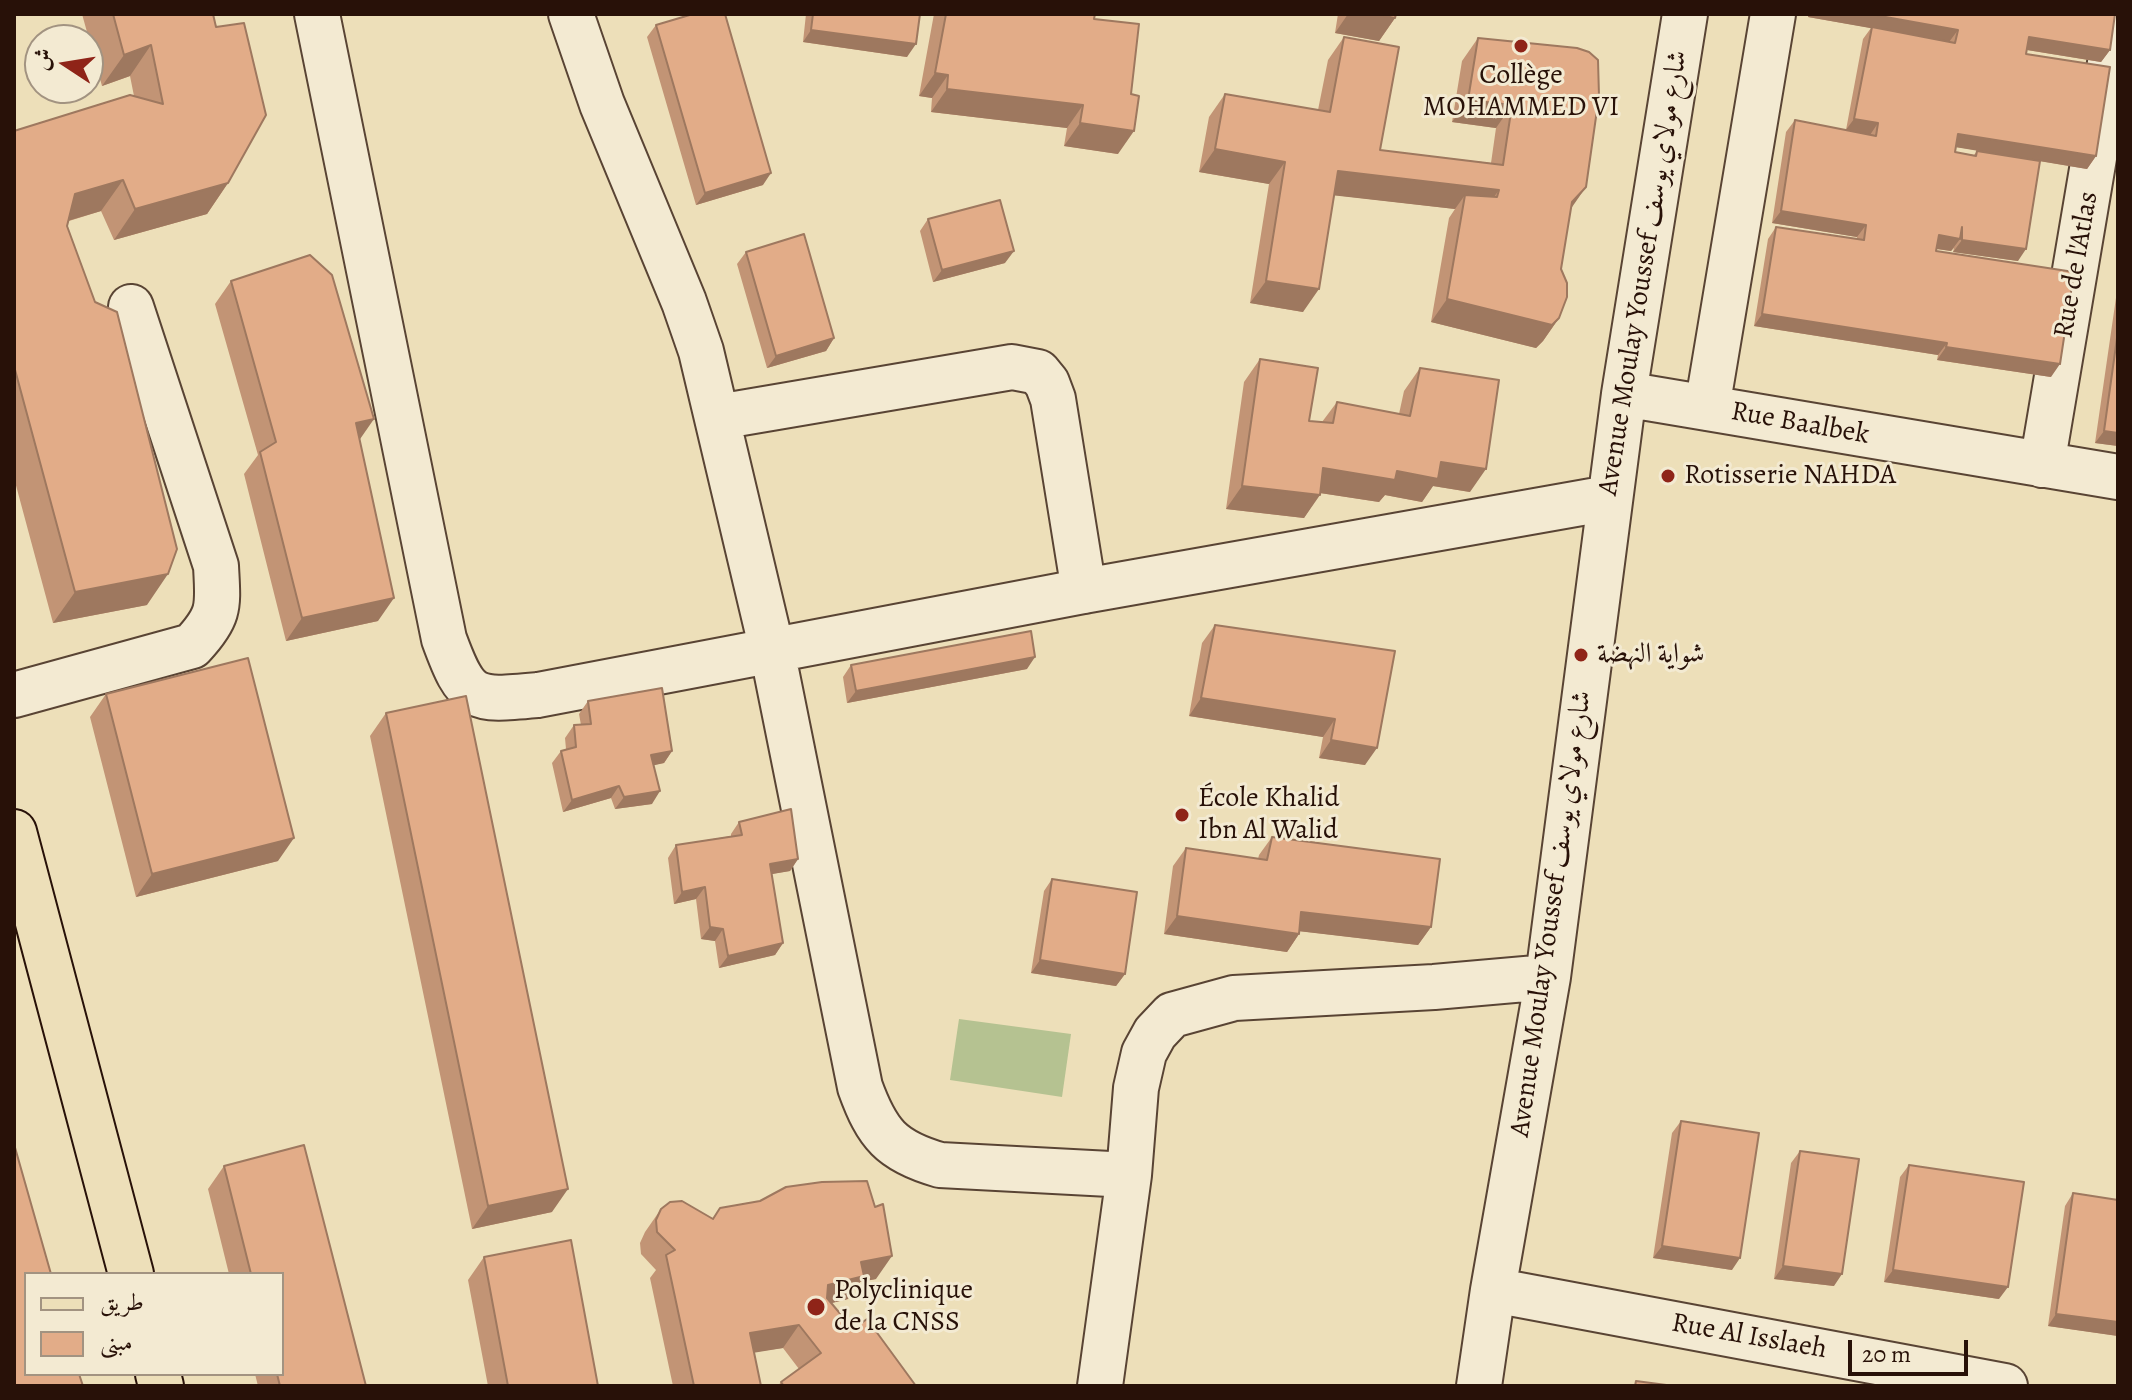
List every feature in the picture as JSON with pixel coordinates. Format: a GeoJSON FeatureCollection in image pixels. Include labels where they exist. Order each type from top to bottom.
{"type":"FeatureCollection","features":[{"type":"Feature","properties":{"kind":"main road"},"geometry":{"type":"LineString","coordinates":[[14,832],[130,1272]]}},
{"type":"Feature","properties":{"kind":"street"},"geometry":{"type":"LineString","coordinates":[[317,14],[444,639],[457,675],[471,692],[497,699],[538,695],[1084,591],[1609,498]]}},
{"type":"Feature","properties":{"kind":"street"},"geometry":{"type":"LineString","coordinates":[[571,14],[606,114],[684,302],[701,351],[772,650],[860,1087],[880,1131],[892,1144],[913,1157],[940,1165],[1129,1175]]}},
{"type":"Feature","properties":{"kind":"street","name":"Avenue Moulay Youssef شارع مولاي يوسف"},"geometry":{"type":"LineString","coordinates":[[1479,1386],[1548,977],[1609,498],[1685,14]]}},
{"type":"Feature","properties":{"kind":"street"},"geometry":{"type":"LineString","coordinates":[[1707,408],[1773,14]]}},
{"type":"Feature","properties":{"kind":"street","name":"Rue de l'Atlas"},"geometry":{"type":"LineString","coordinates":[[2042,465],[2106,169],[2118,16]]}},
{"type":"Feature","properties":{"kind":"street"},"geometry":{"type":"LineString","coordinates":[[14,695],[192,646],[210,627],[218,606],[216,566],[131,307]]}},
{"type":"Feature","properties":{"kind":"street"},"geometry":{"type":"LineString","coordinates":[[718,417],[1012,367],[1038,372],[1047,383],[1053,399],[1084,591]]}},
{"type":"Feature","properties":{"kind":"street","name":"Rue Baalbek"},"geometry":{"type":"LineString","coordinates":[[1624,394],[2118,477]]}},
{"type":"Feature","properties":{"kind":"street"},"geometry":{"type":"LineString","coordinates":[[1100,1386],[1129,1175],[1136,1088],[1144,1053],[1155,1033],[1172,1015],[1234,998],[1548,977]]}},
{"type":"Feature","properties":{"kind":"street","name":"Rue Al Isslaeh"},"geometry":{"type":"LineString","coordinates":[[1493,1290],[1884,1374],[2005,1386]]}},
{"type":"Feature","properties":{"kind":"green space"},"geometry":{"type":"Polygon","coordinates":[[[959,1019],[1071,1034],[1062,1097],[950,1080],[959,1019]]]}},
{"type":"Feature","properties":{"kind":"building"},"geometry":{"type":"Polygon","coordinates":[[[113,14],[213,14],[216,27],[244,23],[266,115],[228,183],[135,209],[123,180],[75,194],[67,226],[95,302],[117,312],[177,549],[168,574],[75,592],[14,366],[14,131],[130,95],[163,104],[151,45],[124,55],[113,14]]]}},
{"type":"Feature","properties":{"kind":"building"},"geometry":{"type":"Polygon","coordinates":[[[693,14],[725,14],[771,173],[705,193],[656,25],[693,14]]]}},
{"type":"Feature","properties":{"kind":"building"},"geometry":{"type":"Polygon","coordinates":[[[813,14],[920,14],[916,44],[811,30],[813,14]]]}},
{"type":"Feature","properties":{"kind":"building"},"geometry":{"type":"Polygon","coordinates":[[[946,14],[1095,14],[1094,19],[1139,24],[1131,94],[1139,96],[1134,131],[1080,123],[1083,105],[947,89],[948,75],[935,73],[946,14]]]}},
{"type":"Feature","properties":{"kind":"building"},"geometry":{"type":"Polygon","coordinates":[[[1374,14],[1396,14],[1395,18],[1374,14]]]}},
{"type":"Feature","properties":{"kind":"building"},"geometry":{"type":"Polygon","coordinates":[[[1869,14],[2115,14],[2110,50],[2029,37],[2026,54],[2110,67],[2096,156],[1958,134],[1955,152],[1976,156],[1977,151],[2040,161],[2026,249],[1962,240],[1962,227],[1960,239],[1939,235],[1936,251],[2074,272],[2060,364],[1762,314],[1776,227],[1864,240],[1866,225],[1781,211],[1795,120],[1876,136],[1878,123],[1854,119],[1872,27],[1955,43],[1958,30],[1869,14]]]}},
{"type":"Feature","properties":{"kind":"building"},"geometry":{"type":"Polygon","coordinates":[[[1344,37],[1399,47],[1380,150],[1503,165],[1512,105],[1468,100],[1478,38],[1577,48],[1589,52],[1598,60],[1599,96],[1586,187],[1572,202],[1561,269],[1567,283],[1567,297],[1559,318],[1552,325],[1447,299],[1465,195],[1497,197],[1499,190],[1338,171],[1319,289],[1266,281],[1285,162],[1215,149],[1225,94],[1330,112],[1344,37]]]}},
{"type":"Feature","properties":{"kind":"building"},"geometry":{"type":"Polygon","coordinates":[[[1000,200],[1014,251],[942,270],[928,219],[1000,200]]]}},
{"type":"Feature","properties":{"kind":"building"},"geometry":{"type":"Polygon","coordinates":[[[804,234],[834,338],[776,356],[746,252],[804,234]]]}},
{"type":"Feature","properties":{"kind":"building"},"geometry":{"type":"Polygon","coordinates":[[[310,255],[332,275],[374,419],[356,423],[394,598],[302,618],[260,452],[276,442],[231,281],[310,255]]]}},
{"type":"Feature","properties":{"kind":"building"},"geometry":{"type":"Polygon","coordinates":[[[2118,331],[2118,433],[2104,431],[2118,331]]]}},
{"type":"Feature","properties":{"kind":"building"},"geometry":{"type":"Polygon","coordinates":[[[1260,359],[1318,368],[1309,421],[1333,423],[1337,402],[1410,416],[1420,368],[1499,380],[1486,469],[1441,462],[1438,479],[1397,471],[1395,480],[1323,468],[1320,495],[1242,486],[1260,359]]]}},
{"type":"Feature","properties":{"kind":"building"},"geometry":{"type":"Polygon","coordinates":[[[1215,625],[1395,651],[1377,748],[1331,740],[1335,719],[1201,698],[1215,625]]]}},
{"type":"Feature","properties":{"kind":"building"},"geometry":{"type":"Polygon","coordinates":[[[1031,631],[1035,657],[856,691],[851,665],[1031,631]]]}},
{"type":"Feature","properties":{"kind":"building"},"geometry":{"type":"Polygon","coordinates":[[[248,658],[294,838],[152,874],[106,694],[248,658]]]}},
{"type":"Feature","properties":{"kind":"building"},"geometry":{"type":"Polygon","coordinates":[[[662,688],[672,751],[651,755],[660,791],[624,797],[619,786],[572,800],[561,751],[576,747],[574,725],[591,724],[588,701],[662,688]]]}},
{"type":"Feature","properties":{"kind":"building"},"geometry":{"type":"Polygon","coordinates":[[[466,696],[568,1189],[488,1206],[386,713],[466,696]]]}},
{"type":"Feature","properties":{"kind":"building"},"geometry":{"type":"Polygon","coordinates":[[[791,809],[798,859],[770,864],[783,943],[728,956],[723,929],[710,927],[705,887],[682,892],[676,845],[742,835],[739,822],[791,809]]]}},
{"type":"Feature","properties":{"kind":"building"},"geometry":{"type":"Polygon","coordinates":[[[1272,837],[1440,859],[1431,927],[1301,912],[1299,934],[1177,916],[1186,848],[1267,860],[1272,837]]]}},
{"type":"Feature","properties":{"kind":"building"},"geometry":{"type":"Polygon","coordinates":[[[1052,879],[1137,892],[1125,974],[1040,960],[1052,879]]]}},
{"type":"Feature","properties":{"kind":"building"},"geometry":{"type":"Polygon","coordinates":[[[1681,1121],[1759,1133],[1740,1258],[1662,1246],[1681,1121]]]}},
{"type":"Feature","properties":{"kind":"building"},"geometry":{"type":"Polygon","coordinates":[[[14,1144],[50,1272],[24,1272],[24,1376],[80,1376],[83,1386],[14,1386],[14,1144]]]}},
{"type":"Feature","properties":{"kind":"building"},"geometry":{"type":"Polygon","coordinates":[[[304,1145],[366,1386],[280,1386],[278,1376],[284,1376],[284,1272],[250,1272],[224,1166],[304,1145]]]}},
{"type":"Feature","properties":{"kind":"building"},"geometry":{"type":"Polygon","coordinates":[[[1800,1151],[1859,1159],[1842,1274],[1783,1266],[1800,1151]]]}},
{"type":"Feature","properties":{"kind":"building"},"geometry":{"type":"Polygon","coordinates":[[[1909,1165],[2024,1182],[2008,1287],[1893,1270],[1909,1165]]]}},
{"type":"Feature","properties":{"kind":"building"},"geometry":{"type":"Polygon","coordinates":[[[867,1181],[875,1207],[883,1204],[892,1256],[861,1262],[864,1276],[828,1285],[827,1298],[853,1329],[867,1319],[916,1386],[784,1386],[781,1382],[821,1353],[799,1325],[750,1333],[761,1386],[694,1386],[666,1255],[675,1250],[657,1232],[656,1220],[661,1209],[670,1202],[682,1201],[713,1219],[720,1208],[760,1201],[786,1187],[867,1181]]]}},
{"type":"Feature","properties":{"kind":"building"},"geometry":{"type":"Polygon","coordinates":[[[2073,1193],[2118,1200],[2118,1322],[2056,1314],[2073,1193]]]}},
{"type":"Feature","properties":{"kind":"building"},"geometry":{"type":"Polygon","coordinates":[[[571,1240],[598,1386],[508,1386],[484,1257],[571,1240]]]}},
{"type":"Feature","properties":{"kind":"building"},"geometry":{"type":"Polygon","coordinates":[[[1636,1381],[1674,1386],[1635,1386],[1636,1381]]]}},
{"type":"Feature","properties":{"kind":"place","name":"Collège MOHAMMED VI"},"geometry":{"type":"Point","coordinates":[1521,46]}},
{"type":"Feature","properties":{"kind":"place","name":"Rotisserie NAHDA"},"geometry":{"type":"Point","coordinates":[1668,476]}},
{"type":"Feature","properties":{"kind":"place","name":"شواية النهضة"},"geometry":{"type":"Point","coordinates":[1581,655]}},
{"type":"Feature","properties":{"kind":"place","name":"École Khalid Ibn Al Walid"},"geometry":{"type":"Point","coordinates":[1182,815]}},
{"type":"Feature","properties":{"kind":"place","name":"Polyclinique de la CNSS"},"geometry":{"type":"Point","coordinates":[816,1307]}}]}
